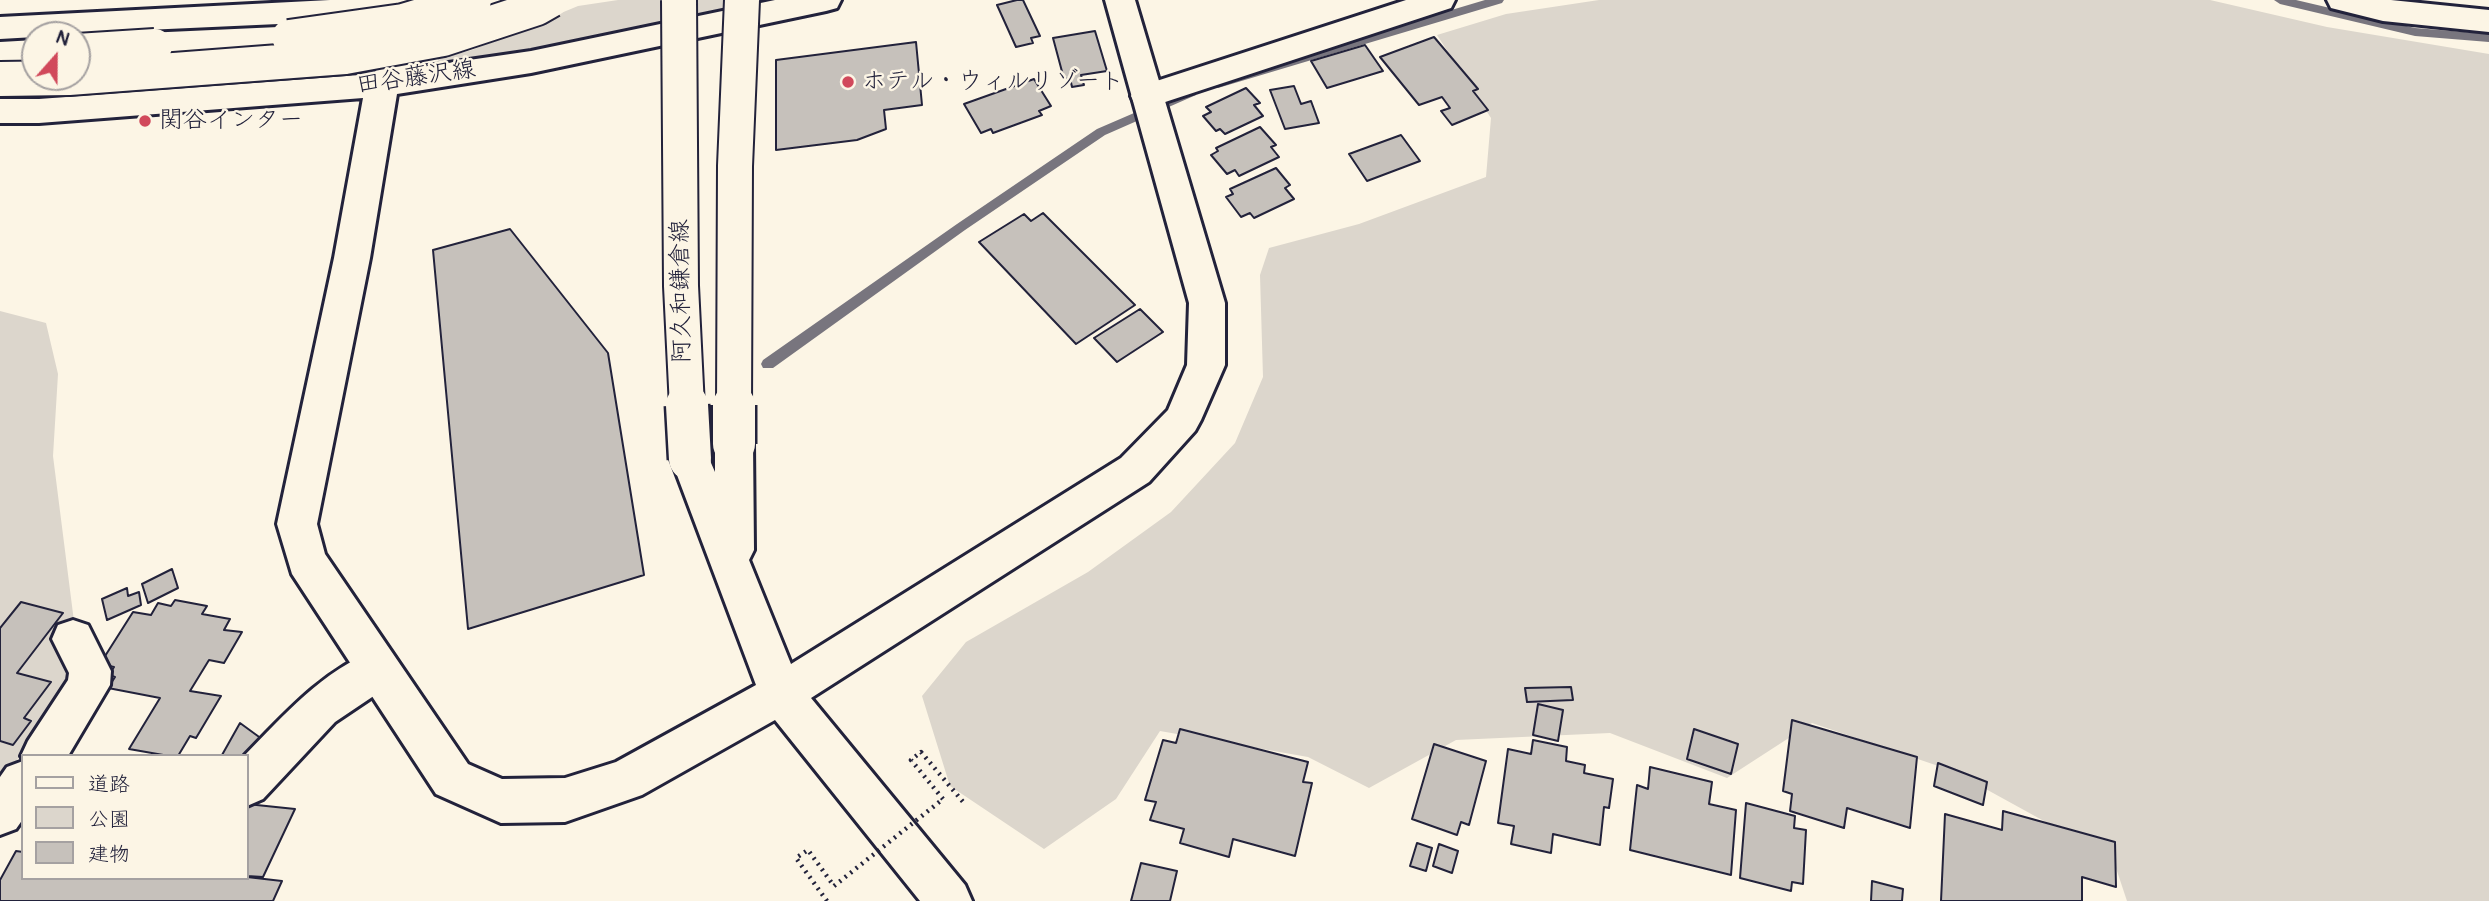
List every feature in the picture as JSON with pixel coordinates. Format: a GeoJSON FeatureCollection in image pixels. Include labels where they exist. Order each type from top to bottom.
{"type":"FeatureCollection","features":[{"type":"Feature","properties":{"kind":"main road"},"geometry":{"type":"LineString","coordinates":[[0,28],[345,10],[432,0]]}},
{"type":"Feature","properties":{"kind":"main road"},"geometry":{"type":"LineString","coordinates":[[462,0],[425,33],[382,85],[352,258],[297,524],[306,561],[452,779],[501,801],[565,800],[626,780],[781,694],[1135,470],[1182,421],[1206,365],[1207,303],[1120,0]]}},
{"type":"Feature","properties":{"kind":"main road"},"geometry":{"type":"LineString","coordinates":[[91,50],[297,37],[403,21],[474,0]]}},
{"type":"Feature","properties":{"kind":"main road"},"geometry":{"type":"LineString","coordinates":[[0,79],[69,78],[345,57],[443,39],[537,8],[551,0]]}},
{"type":"Feature","properties":{"kind":"main road","name":"阿久和鎌倉線"},"geometry":{"type":"LineString","coordinates":[[679,0],[681,286],[690,460],[781,694],[949,901]]}},
{"type":"Feature","properties":{"kind":"main road","name":"阿久和鎌倉線"},"geometry":{"type":"LineString","coordinates":[[734,573],[735,166],[742,0]]}},
{"type":"Feature","properties":{"kind":"main road","name":"田谷藤沢線"},"geometry":{"type":"LineString","coordinates":[[0,111],[39,111],[382,85],[544,60],[826,0]]}},
{"type":"Feature","properties":{"kind":"main road"},"geometry":{"type":"LineString","coordinates":[[1147,96],[1440,0]]}},
{"type":"Feature","properties":{"kind":"main road"},"geometry":{"type":"LineString","coordinates":[[2342,0],[2383,10],[2484,13]]}},
{"type":"Feature","properties":{"kind":"main road"},"geometry":{"type":"LineString","coordinates":[[0,51],[21,51]]}},
{"type":"Feature","properties":{"kind":"main road"},"geometry":{"type":"LineString","coordinates":[[44,754],[89,685],[90,671],[73,639]]}},
{"type":"Feature","properties":{"kind":"main road"},"geometry":{"type":"LineString","coordinates":[[248,783],[320,708],[379,669]]}},
{"type":"Feature","properties":{"kind":"main road"},"geometry":{"type":"LineString","coordinates":[[0,813],[21,785]]}},
{"type":"Feature","properties":{"kind":"path"},"geometry":{"type":"LineString","coordinates":[[827,901],[796,858],[808,850],[834,886],[943,799],[911,760],[921,752],[964,803]]}},
{"type":"Feature","properties":{"kind":"green space"},"geometry":{"type":"Polygon","coordinates":[[[618,0],[774,0],[558,45],[439,63],[438,59],[472,50],[578,6],[618,0]]]}},
{"type":"Feature","properties":{"kind":"green space"},"geometry":{"type":"Polygon","coordinates":[[[1599,0],[2210,0],[2327,27],[2489,54],[2489,901],[2127,901],[2113,859],[1953,771],[1812,723],[1727,778],[1610,733],[1456,740],[1369,788],[1308,757],[1160,731],[1116,799],[1044,849],[950,786],[922,696],[966,642],[1088,572],[1171,512],[1235,443],[1263,377],[1260,275],[1269,248],[1359,224],[1486,177],[1491,118],[1437,35],[1506,14],[1599,0]]]}},
{"type":"Feature","properties":{"kind":"green space"},"geometry":{"type":"Polygon","coordinates":[[[0,311],[46,323],[58,374],[53,456],[79,661],[0,787],[0,311]]]}},
{"type":"Feature","properties":{"kind":"building"},"geometry":{"type":"Polygon","coordinates":[[[1023,0],[1040,36],[1031,38],[1033,43],[1016,47],[997,5],[1023,0]]]}},
{"type":"Feature","properties":{"kind":"building"},"geometry":{"type":"Polygon","coordinates":[[[1095,31],[1107,71],[1081,75],[1084,85],[1072,87],[1070,78],[1064,79],[1053,38],[1095,31]]]}},
{"type":"Feature","properties":{"kind":"building"},"geometry":{"type":"Polygon","coordinates":[[[1434,37],[1478,89],[1473,91],[1488,110],[1452,125],[1441,111],[1450,108],[1442,97],[1419,105],[1380,57],[1434,37]]]}},
{"type":"Feature","properties":{"kind":"building","name":"ホテル・ウィルリゾート"},"geometry":{"type":"Polygon","coordinates":[[[916,42],[922,105],[884,110],[886,129],[857,140],[776,150],[776,60],[916,42]]]}},
{"type":"Feature","properties":{"kind":"building"},"geometry":{"type":"Polygon","coordinates":[[[1365,45],[1383,71],[1327,88],[1311,61],[1365,45]]]}},
{"type":"Feature","properties":{"kind":"building"},"geometry":{"type":"Polygon","coordinates":[[[1034,79],[1051,106],[1039,111],[1042,115],[993,133],[991,129],[981,133],[964,104],[1034,79]]]}},
{"type":"Feature","properties":{"kind":"building"},"geometry":{"type":"Polygon","coordinates":[[[1294,86],[1301,104],[1311,101],[1319,123],[1285,129],[1270,90],[1294,86]]]}},
{"type":"Feature","properties":{"kind":"building"},"geometry":{"type":"Polygon","coordinates":[[[1246,88],[1260,103],[1254,105],[1263,116],[1225,134],[1220,129],[1216,131],[1203,116],[1211,112],[1206,107],[1246,88]]]}},
{"type":"Feature","properties":{"kind":"building"},"geometry":{"type":"Polygon","coordinates":[[[1260,127],[1276,145],[1271,147],[1279,157],[1239,176],[1235,170],[1227,174],[1211,155],[1218,151],[1216,148],[1260,127]]]}},
{"type":"Feature","properties":{"kind":"building"},"geometry":{"type":"Polygon","coordinates":[[[1401,135],[1420,161],[1367,181],[1349,154],[1401,135]]]}},
{"type":"Feature","properties":{"kind":"building"},"geometry":{"type":"Polygon","coordinates":[[[1276,168],[1290,185],[1285,188],[1294,199],[1254,218],[1250,213],[1241,217],[1226,197],[1233,194],[1230,189],[1276,168]]]}},
{"type":"Feature","properties":{"kind":"building"},"geometry":{"type":"Polygon","coordinates":[[[1043,213],[1135,305],[1076,344],[979,242],[1024,214],[1031,221],[1043,213]]]}},
{"type":"Feature","properties":{"kind":"building"},"geometry":{"type":"Polygon","coordinates":[[[510,229],[608,353],[644,575],[468,629],[433,250],[510,229]]]}},
{"type":"Feature","properties":{"kind":"building"},"geometry":{"type":"Polygon","coordinates":[[[1140,309],[1163,332],[1117,362],[1094,338],[1140,309]]]}},
{"type":"Feature","properties":{"kind":"building"},"geometry":{"type":"Polygon","coordinates":[[[172,569],[178,588],[148,603],[142,584],[172,569]]]}},
{"type":"Feature","properties":{"kind":"building"},"geometry":{"type":"Polygon","coordinates":[[[127,588],[128,596],[139,592],[141,605],[107,620],[102,599],[127,588]]]}},
{"type":"Feature","properties":{"kind":"building"},"geometry":{"type":"Polygon","coordinates":[[[175,600],[207,606],[202,614],[230,619],[224,630],[242,632],[224,663],[209,660],[190,691],[221,696],[196,738],[190,736],[179,754],[158,754],[129,749],[160,698],[108,688],[115,677],[109,675],[114,667],[100,664],[133,612],[151,615],[158,603],[171,606],[175,600]]]}},
{"type":"Feature","properties":{"kind":"building"},"geometry":{"type":"Polygon","coordinates":[[[21,602],[63,613],[17,673],[51,682],[24,718],[31,721],[13,745],[0,741],[0,628],[21,602]]]}},
{"type":"Feature","properties":{"kind":"building"},"geometry":{"type":"Polygon","coordinates":[[[1571,687],[1573,700],[1527,702],[1525,688],[1571,687]]]}},
{"type":"Feature","properties":{"kind":"building"},"geometry":{"type":"Polygon","coordinates":[[[1538,704],[1563,710],[1558,741],[1533,735],[1538,704]]]}},
{"type":"Feature","properties":{"kind":"building"},"geometry":{"type":"Polygon","coordinates":[[[1792,720],[1917,757],[1910,828],[1847,808],[1844,828],[1790,811],[1792,794],[1783,791],[1792,720]]]}},
{"type":"Feature","properties":{"kind":"building"},"geometry":{"type":"Polygon","coordinates":[[[240,723],[266,742],[248,762],[248,754],[223,754],[240,723]]]}},
{"type":"Feature","properties":{"kind":"building"},"geometry":{"type":"Polygon","coordinates":[[[1180,729],[1308,762],[1303,782],[1312,783],[1295,856],[1233,839],[1229,857],[1180,843],[1184,829],[1150,820],[1156,802],[1145,800],[1163,740],[1176,743],[1180,729]]]}},
{"type":"Feature","properties":{"kind":"building"},"geometry":{"type":"Polygon","coordinates":[[[1694,729],[1738,744],[1731,774],[1687,759],[1694,729]]]}},
{"type":"Feature","properties":{"kind":"building"},"geometry":{"type":"Polygon","coordinates":[[[1533,740],[1567,747],[1566,761],[1585,765],[1584,773],[1613,779],[1609,808],[1604,807],[1600,845],[1553,834],[1551,853],[1511,844],[1514,826],[1498,823],[1508,749],[1531,754],[1533,740]]]}},
{"type":"Feature","properties":{"kind":"building"},"geometry":{"type":"Polygon","coordinates":[[[1434,744],[1486,761],[1469,825],[1461,822],[1457,835],[1412,819],[1434,744]]]}},
{"type":"Feature","properties":{"kind":"building"},"geometry":{"type":"Polygon","coordinates":[[[1938,763],[1987,782],[1983,805],[1934,786],[1938,763]]]}},
{"type":"Feature","properties":{"kind":"building"},"geometry":{"type":"Polygon","coordinates":[[[1650,767],[1712,782],[1709,804],[1736,810],[1731,875],[1630,850],[1637,785],[1648,789],[1650,767]]]}},
{"type":"Feature","properties":{"kind":"building"},"geometry":{"type":"Polygon","coordinates":[[[1746,803],[1795,816],[1794,828],[1806,830],[1803,884],[1792,882],[1791,891],[1740,878],[1746,803]]]}},
{"type":"Feature","properties":{"kind":"building"},"geometry":{"type":"Polygon","coordinates":[[[248,804],[295,809],[263,877],[248,876],[248,804]]]}},
{"type":"Feature","properties":{"kind":"building"},"geometry":{"type":"Polygon","coordinates":[[[2003,811],[2115,842],[2116,887],[2082,877],[2082,901],[1941,901],[1945,814],[2002,830],[2003,811]]]}},
{"type":"Feature","properties":{"kind":"building"},"geometry":{"type":"Polygon","coordinates":[[[1417,843],[1432,848],[1426,871],[1410,866],[1417,843]]]}},
{"type":"Feature","properties":{"kind":"building"},"geometry":{"type":"Polygon","coordinates":[[[1439,844],[1458,851],[1452,873],[1433,866],[1439,844]]]}},
{"type":"Feature","properties":{"kind":"building"},"geometry":{"type":"Polygon","coordinates":[[[16,851],[21,852],[21,880],[248,880],[248,877],[282,881],[273,901],[0,901],[0,880],[16,851]]]}},
{"type":"Feature","properties":{"kind":"building"},"geometry":{"type":"Polygon","coordinates":[[[1141,863],[1177,871],[1170,901],[1131,901],[1141,863]]]}},
{"type":"Feature","properties":{"kind":"building"},"geometry":{"type":"Polygon","coordinates":[[[1872,881],[1903,889],[1902,901],[1871,901],[1872,881]]]}},
{"type":"Feature","properties":{"kind":"waterway"},"geometry":{"type":"LineString","coordinates":[[1218,84],[1498,0]]}},
{"type":"Feature","properties":{"kind":"waterway"},"geometry":{"type":"LineString","coordinates":[[2280,0],[2415,32],[2489,38]]}},
{"type":"Feature","properties":{"kind":"waterway"},"geometry":{"type":"LineString","coordinates":[[768,364],[1101,132],[1192,92]]}},
{"type":"Feature","properties":{"kind":"place","name":"ホテル・ウィルリゾート"},"geometry":{"type":"Point","coordinates":[848,82]}},
{"type":"Feature","properties":{"kind":"place","name":"関谷インター"},"geometry":{"type":"Point","coordinates":[145,121]}}]}
